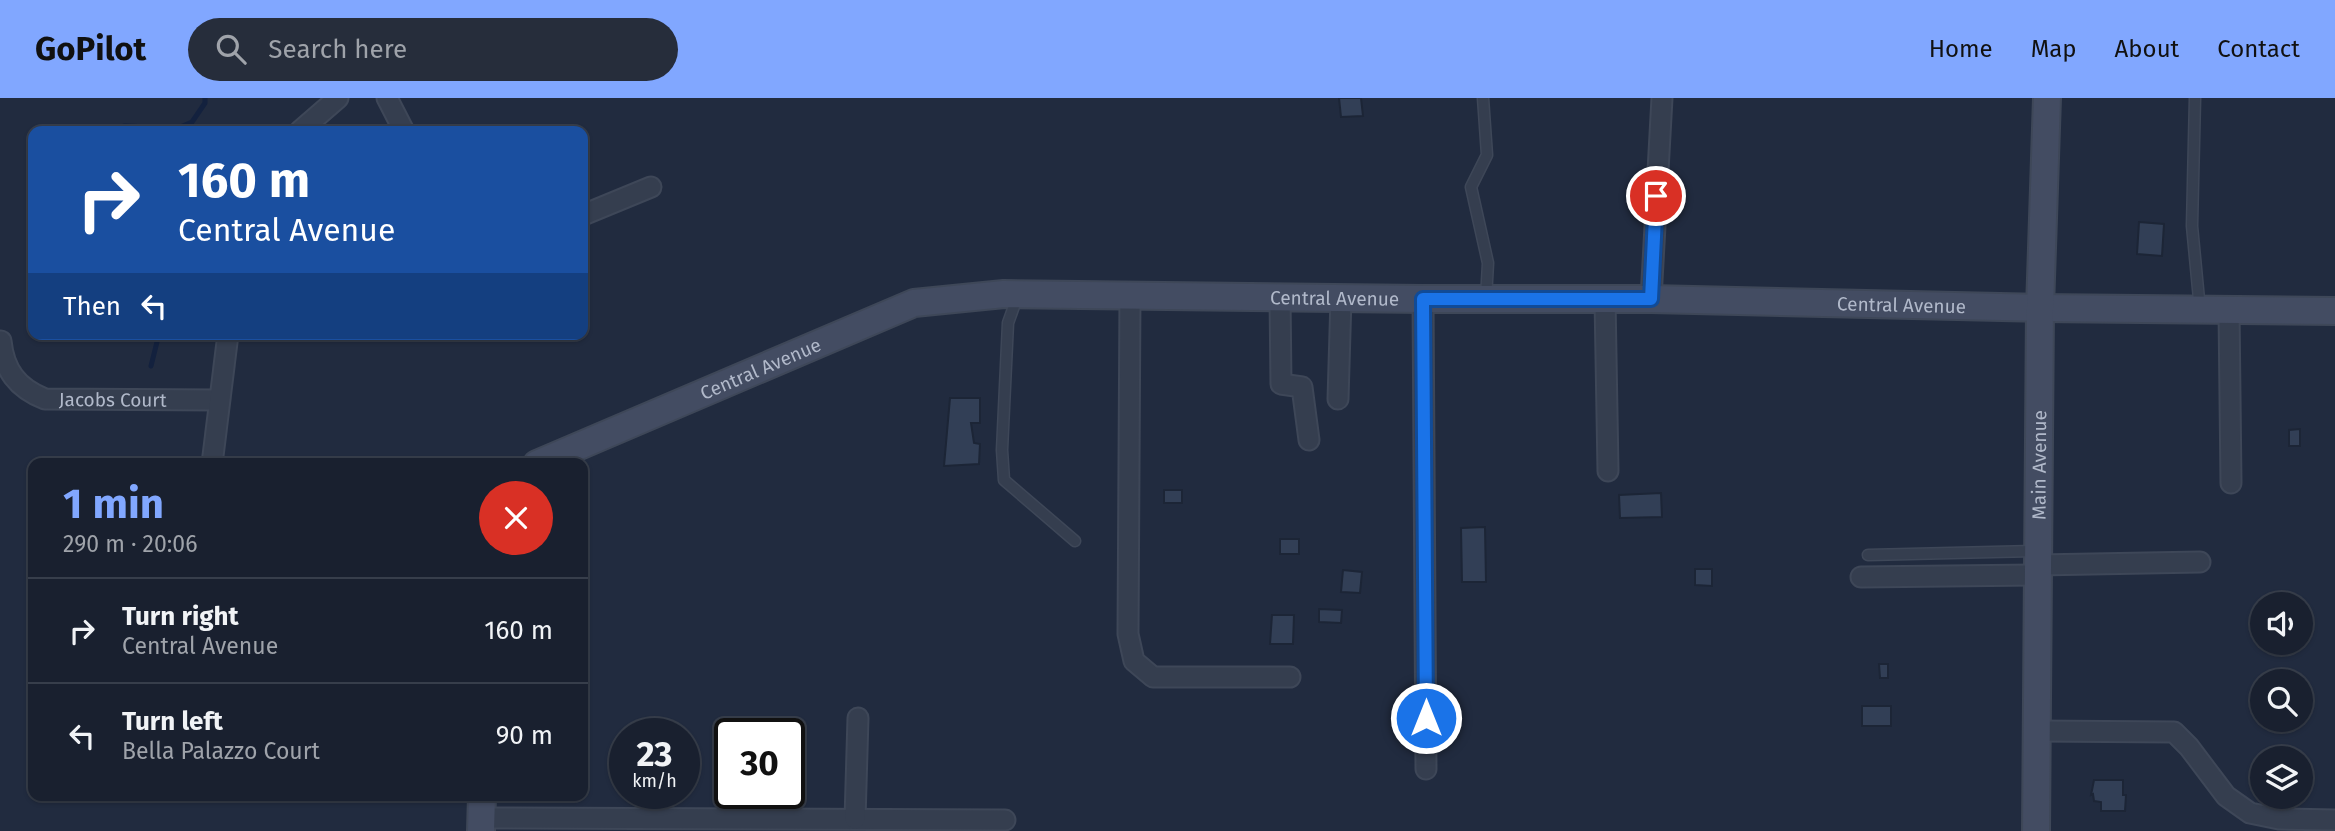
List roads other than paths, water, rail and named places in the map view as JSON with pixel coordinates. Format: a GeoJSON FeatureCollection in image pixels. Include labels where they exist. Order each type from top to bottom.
{"type":"FeatureCollection","features":[{"type":"Feature","properties":{"kind":"street"},"geometry":{"type":"LineString","coordinates":[[306,126],[338,98]]}},
{"type":"Feature","properties":{"kind":"street"},"geometry":{"type":"LineString","coordinates":[[387,98],[401,126]]}},
{"type":"Feature","properties":{"kind":"street"},"geometry":{"type":"LineString","coordinates":[[1651,299],[1662,98]]}},
{"type":"Feature","properties":{"kind":"street","name":"Main Avenue"},"geometry":{"type":"LineString","coordinates":[[2036,831],[2040,308],[2047,98]]}},
{"type":"Feature","properties":{"kind":"street"},"geometry":{"type":"LineString","coordinates":[[588,213],[651,187]]}},
{"type":"Feature","properties":{"kind":"street","name":"Central Avenue"},"geometry":{"type":"LineString","coordinates":[[551,458],[914,303],[1018,294],[1651,299],[2335,312]]}},
{"type":"Feature","properties":{"kind":"street"},"geometry":{"type":"LineString","coordinates":[[1130,295],[1128,634],[1134,661],[1153,677],[1290,677]]}},
{"type":"Feature","properties":{"kind":"street"},"geometry":{"type":"LineString","coordinates":[[1280,298],[1281,384],[1301,387],[1309,440]]}},
{"type":"Feature","properties":{"kind":"street"},"geometry":{"type":"LineString","coordinates":[[1338,399],[1341,298]]}},
{"type":"Feature","properties":{"kind":"street"},"geometry":{"type":"LineString","coordinates":[[1423,299],[1426,769]]}},
{"type":"Feature","properties":{"kind":"street"},"geometry":{"type":"LineString","coordinates":[[1605,299],[1608,471]]}},
{"type":"Feature","properties":{"kind":"street"},"geometry":{"type":"LineString","coordinates":[[2229,310],[2231,482]]}},
{"type":"Feature","properties":{"kind":"street"},"geometry":{"type":"LineString","coordinates":[[213,458],[227,340]]}},
{"type":"Feature","properties":{"kind":"street","name":"Jacobs Court"},"geometry":{"type":"LineString","coordinates":[[1,341],[3,357],[14,379],[23,388],[45,399],[219,400]]}},
{"type":"Feature","properties":{"kind":"street"},"geometry":{"type":"LineString","coordinates":[[1861,577],[2038,564],[2200,562]]}},
{"type":"Feature","properties":{"kind":"street"},"geometry":{"type":"LineString","coordinates":[[855,819],[858,718]]}},
{"type":"Feature","properties":{"kind":"street"},"geometry":{"type":"LineString","coordinates":[[2037,731],[2174,732],[2189,747],[2226,796],[2250,813],[2279,819],[2335,820]]}},
{"type":"Feature","properties":{"kind":"street"},"geometry":{"type":"LineString","coordinates":[[481,815],[1005,820]]}},
{"type":"Feature","properties":{"kind":"lane"},"geometry":{"type":"LineString","coordinates":[[1483,98],[1487,155],[1471,187],[1488,263],[1486,299]]}},
{"type":"Feature","properties":{"kind":"lane"},"geometry":{"type":"LineString","coordinates":[[2195,98],[2192,226],[2200,310]]}},
{"type":"Feature","properties":{"kind":"lane"},"geometry":{"type":"LineString","coordinates":[[1018,294],[1008,323],[1002,450],[1004,480],[1075,541]]}},
{"type":"Feature","properties":{"kind":"lane"},"geometry":{"type":"LineString","coordinates":[[1868,555],[2038,564]]}},
{"type":"Feature","properties":{"kind":"waterway"},"geometry":{"type":"LineString","coordinates":[[183,126],[192,122],[205,103],[205,98]]}},
{"type":"Feature","properties":{"kind":"waterway"},"geometry":{"type":"LineString","coordinates":[[151,366],[158,340]]}}]}
